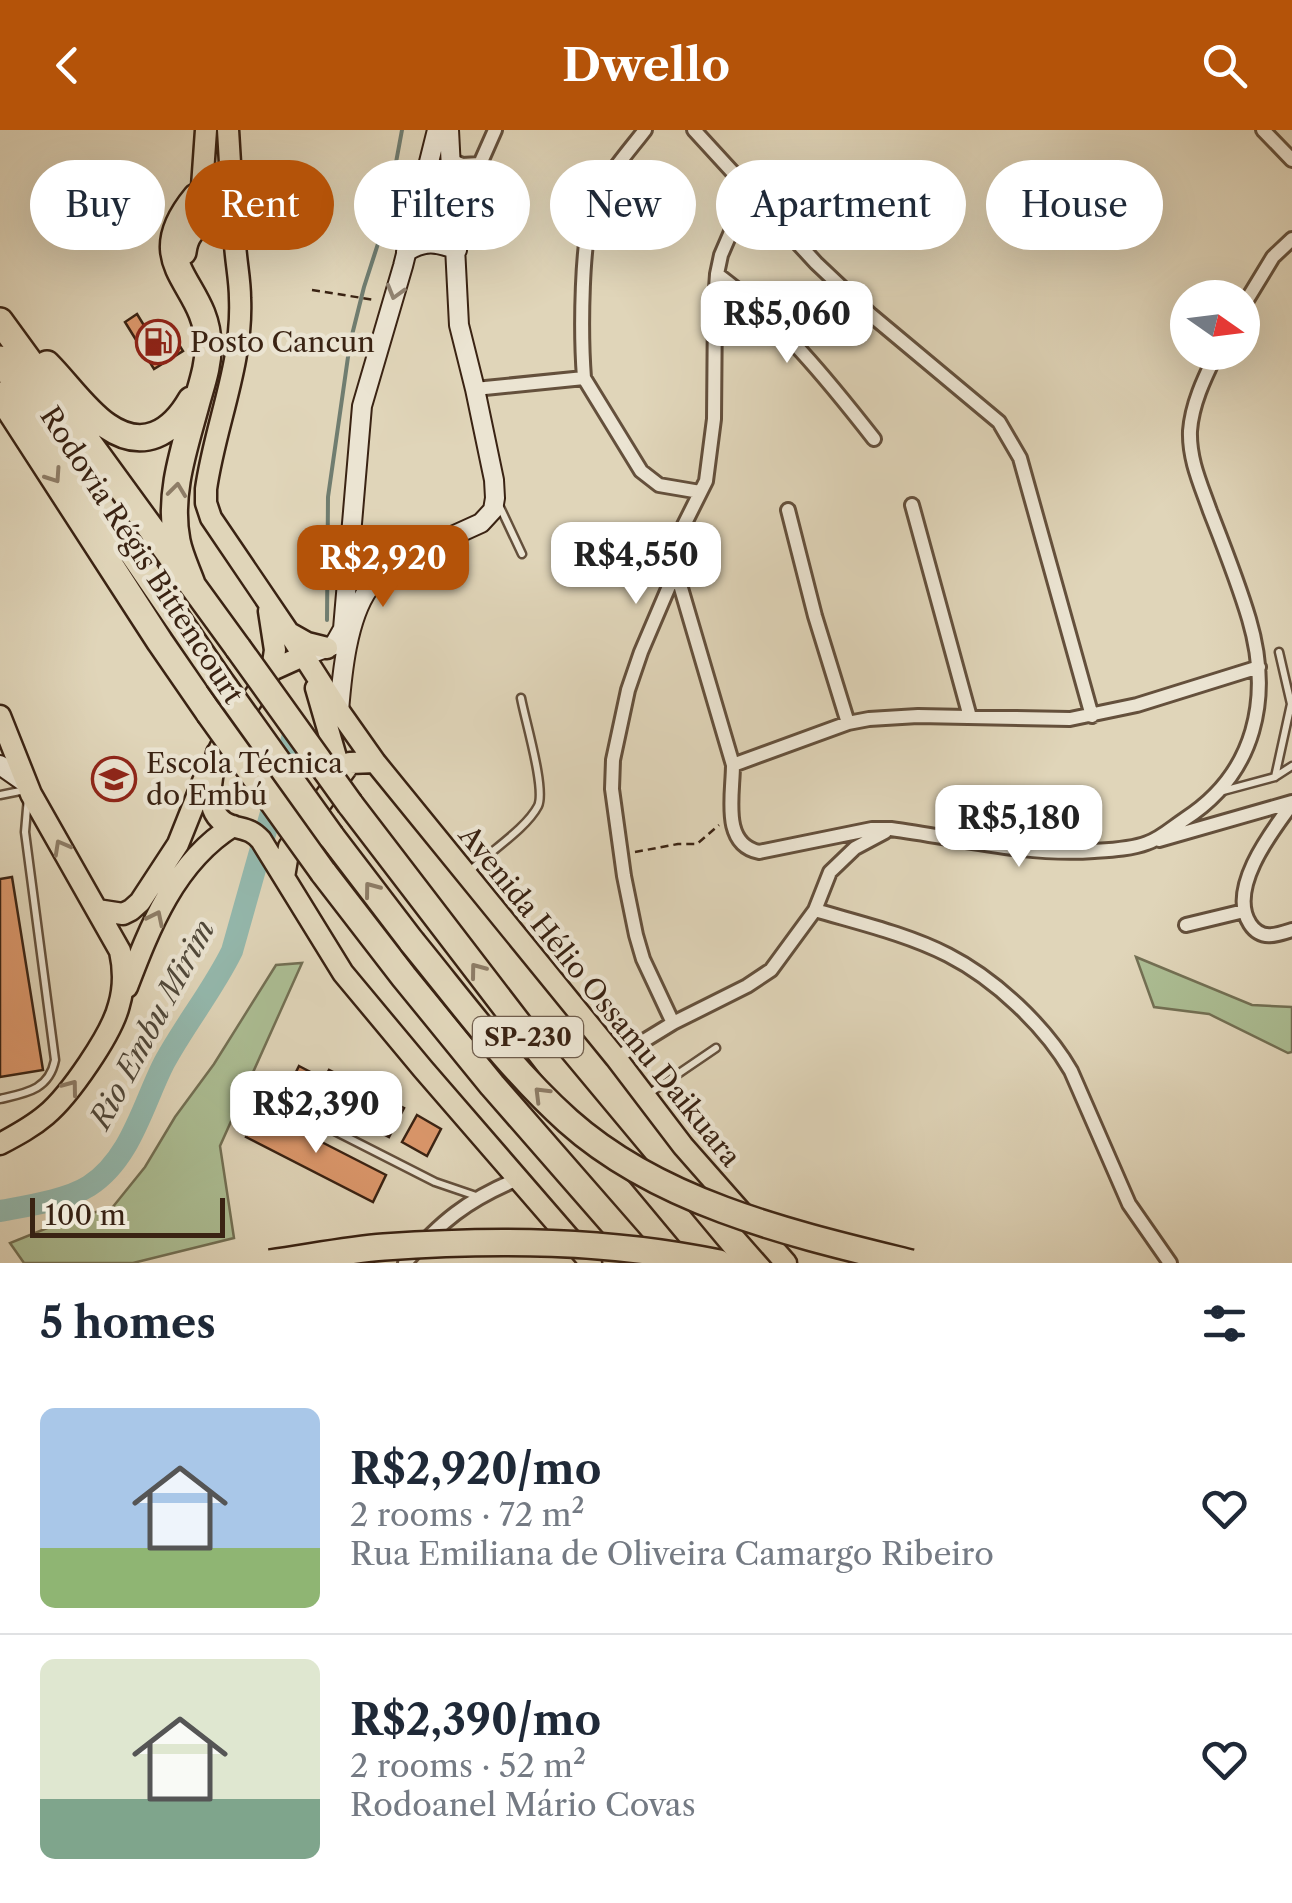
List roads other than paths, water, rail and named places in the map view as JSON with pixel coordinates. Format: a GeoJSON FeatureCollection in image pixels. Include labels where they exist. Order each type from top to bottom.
{"type":"FeatureCollection","features":[{"type":"Feature","properties":{"kind":"highway"},"geometry":{"type":"LineString","coordinates":[[185,245],[187,286],[208,334],[204,373],[180,464],[175,502],[178,545],[192,584]]}},
{"type":"Feature","properties":{"kind":"highway"},"geometry":{"type":"LineString","coordinates":[[0,320],[91,412],[121,433],[152,437],[164,432],[183,414],[204,373]]}},
{"type":"Feature","properties":{"kind":"highway","name":"Rodovia Régis Bittencourt"},"geometry":{"type":"LineString","coordinates":[[0,320],[238,648],[550,1066],[718,1263]]}},
{"type":"Feature","properties":{"kind":"highway"},"geometry":{"type":"LineString","coordinates":[[0,358],[331,836],[512,1066],[570,1122],[626,1163],[688,1195],[759,1224],[911,1263]]}},
{"type":"Feature","properties":{"kind":"highway","name":"Rodovia Régis Bittencourt"},"geometry":{"type":"LineString","coordinates":[[0,395],[160,642],[323,872],[492,1086],[647,1263]]}},
{"type":"Feature","properties":{"kind":"highway"},"geometry":{"type":"LineString","coordinates":[[270,1263],[381,1247],[525,1241],[682,1255],[718,1263]]}},
{"type":"Feature","properties":{"kind":"main road"},"geometry":{"type":"LineString","coordinates":[[205,160],[206,130]]}},
{"type":"Feature","properties":{"kind":"main road","name":"Avenida Hélio Ossamu Daikuara"},"geometry":{"type":"LineString","coordinates":[[228,130],[230,160]]}},
{"type":"Feature","properties":{"kind":"main road"},"geometry":{"type":"LineString","coordinates":[[97,910],[122,914],[140,902],[178,844],[200,784],[217,753],[272,670],[334,645],[343,630],[362,406],[437,130]]}},
{"type":"Feature","properties":{"kind":"main road"},"geometry":{"type":"LineString","coordinates":[[449,130],[451,160]]}},
{"type":"Feature","properties":{"kind":"main road","name":"Avenida Hélio Ossamu Daikuara"},"geometry":{"type":"LineString","coordinates":[[235,250],[240,297],[238,344],[208,472],[206,503],[220,534],[375,762],[683,1146],[786,1263]]}},
{"type":"Feature","properties":{"kind":"main road"},"geometry":{"type":"LineString","coordinates":[[352,551],[356,564],[364,568],[395,562],[482,523],[493,510],[496,498],[459,325],[456,250]]}},
{"type":"Feature","properties":{"kind":"main road"},"geometry":{"type":"LineString","coordinates":[[342,783],[339,711],[348,645],[360,602],[370,585],[395,562]]}},
{"type":"Feature","properties":{"kind":"main road","name":"Avenida Hélio Ossamu Daikuara"},"geometry":{"type":"LineString","coordinates":[[266,600],[275,650],[272,670]]}},
{"type":"Feature","properties":{"kind":"main road"},"geometry":{"type":"LineString","coordinates":[[289,633],[308,644],[327,648]]}},
{"type":"Feature","properties":{"kind":"main road"},"geometry":{"type":"LineString","coordinates":[[304,660],[318,693],[342,783]]}},
{"type":"Feature","properties":{"kind":"main road"},"geometry":{"type":"LineString","coordinates":[[0,716],[19,776]]}},
{"type":"Feature","properties":{"kind":"main road"},"geometry":{"type":"LineString","coordinates":[[0,751],[19,776],[120,951],[123,966],[119,1008]]}},
{"type":"Feature","properties":{"kind":"main road"},"geometry":{"type":"LineString","coordinates":[[217,753],[210,787],[216,814],[269,845],[284,877],[343,973],[592,1263]]}},
{"type":"Feature","properties":{"kind":"main road"},"geometry":{"type":"LineString","coordinates":[[269,845],[342,783],[352,762],[375,762]]}},
{"type":"Feature","properties":{"kind":"main road"},"geometry":{"type":"LineString","coordinates":[[0,1144],[51,1112],[75,1084],[119,1008],[160,909],[202,849],[233,826]]}},
{"type":"Feature","properties":{"kind":"street"},"geometry":{"type":"LineString","coordinates":[[482,160],[496,130]]}},
{"type":"Feature","properties":{"kind":"street"},"geometry":{"type":"LineString","coordinates":[[645,130],[609,176],[591,214],[584,290],[584,378],[640,471],[659,484],[700,492]]}},
{"type":"Feature","properties":{"kind":"street"},"geometry":{"type":"LineString","coordinates":[[694,130],[722,160]]}},
{"type":"Feature","properties":{"kind":"street"},"geometry":{"type":"LineString","coordinates":[[1264,130],[1292,160]]}},
{"type":"Feature","properties":{"kind":"street"},"geometry":{"type":"LineString","coordinates":[[1259,280],[1273,258],[1292,240]]}},
{"type":"Feature","properties":{"kind":"street"},"geometry":{"type":"LineString","coordinates":[[673,1023],[636,935],[612,789],[613,760],[641,652],[676,570],[682,529],[706,480],[713,432],[714,303],[724,250]]}},
{"type":"Feature","properties":{"kind":"street"},"geometry":{"type":"LineString","coordinates":[[804,250],[872,315],[999,422],[1020,458],[1092,716]]}},
{"type":"Feature","properties":{"kind":"street"},"geometry":{"type":"LineString","coordinates":[[717,274],[770,317],[874,439]]}},
{"type":"Feature","properties":{"kind":"street"},"geometry":{"type":"LineString","coordinates":[[1148,844],[1220,792],[1245,755],[1254,726],[1258,667],[1250,622],[1191,454],[1193,411],[1209,370]]}},
{"type":"Feature","properties":{"kind":"street"},"geometry":{"type":"LineString","coordinates":[[475,389],[584,378]]}},
{"type":"Feature","properties":{"kind":"street"},"geometry":{"type":"LineString","coordinates":[[912,505],[970,717]]}},
{"type":"Feature","properties":{"kind":"street"},"geometry":{"type":"LineString","coordinates":[[788,510],[848,723]]}},
{"type":"Feature","properties":{"kind":"street"},"geometry":{"type":"LineString","coordinates":[[676,570],[733,765],[733,830],[740,844],[750,850],[759,852],[890,829],[1058,852],[1097,851],[1148,844],[1292,803]]}},
{"type":"Feature","properties":{"kind":"street"},"geometry":{"type":"LineString","coordinates":[[733,765],[848,723],[918,716],[1046,720],[1092,716],[1258,667]]}},
{"type":"Feature","properties":{"kind":"street"},"geometry":{"type":"LineString","coordinates":[[1292,803],[1256,856],[1248,876],[1244,911],[1256,932],[1264,936],[1292,930]]}},
{"type":"Feature","properties":{"kind":"street"},"geometry":{"type":"LineString","coordinates":[[616,1058],[771,970],[815,910],[830,872],[856,848],[890,829]]}},
{"type":"Feature","properties":{"kind":"street"},"geometry":{"type":"LineString","coordinates":[[815,910],[948,955],[990,983],[1045,1034],[1071,1072],[1129,1204],[1170,1263]]}},
{"type":"Feature","properties":{"kind":"street"},"geometry":{"type":"LineString","coordinates":[[1186,925],[1244,911]]}},
{"type":"Feature","properties":{"kind":"street"},"geometry":{"type":"LineString","coordinates":[[405,1263],[451,1216],[518,1178]]}},
{"type":"Feature","properties":{"kind":"lane"},"geometry":{"type":"LineString","coordinates":[[496,498],[522,554]]}},
{"type":"Feature","properties":{"kind":"lane"},"geometry":{"type":"LineString","coordinates":[[1275,776],[1291,704],[1279,652]]}},
{"type":"Feature","properties":{"kind":"lane"},"geometry":{"type":"LineString","coordinates":[[466,875],[524,823],[540,801],[540,784],[521,698]]}},
{"type":"Feature","properties":{"kind":"lane"},"geometry":{"type":"LineString","coordinates":[[1220,792],[1275,776],[1292,766]]}},
{"type":"Feature","properties":{"kind":"lane"},"geometry":{"type":"LineString","coordinates":[[0,795],[19,776]]}},
{"type":"Feature","properties":{"kind":"lane"},"geometry":{"type":"LineString","coordinates":[[0,1098],[39,1088],[48,1078],[54,1060],[19,776]]}},
{"type":"Feature","properties":{"kind":"lane"},"geometry":{"type":"LineString","coordinates":[[645,1097],[716,1048]]}},
{"type":"Feature","properties":{"kind":"lane"},"geometry":{"type":"LineString","coordinates":[[256,1091],[435,1182],[480,1197]]}},
{"type":"Feature","properties":{"kind":"waterway"},"geometry":{"type":"LineString","coordinates":[[327,620],[328,497],[350,343],[385,222],[402,130]]}},
{"type":"Feature","properties":{"kind":"waterway","name":"Rio Embu Mirim"},"geometry":{"type":"LineString","coordinates":[[0,1211],[80,1191],[103,1175],[126,1146],[164,1063],[232,951],[293,735]]}},
{"type":"Feature","properties":{"kind":"place","name":"Posto Cancun"},"geometry":{"type":"Point","coordinates":[158,342]}},
{"type":"Feature","properties":{"kind":"place","name":"Escola Técnica do Embú"},"geometry":{"type":"Point","coordinates":[114,779]}}]}
